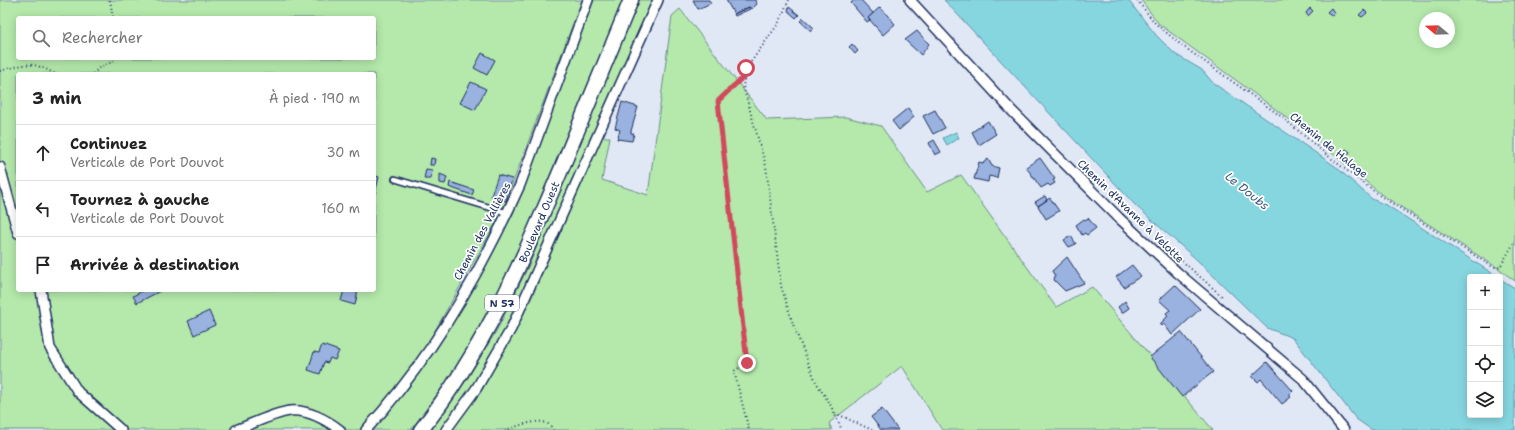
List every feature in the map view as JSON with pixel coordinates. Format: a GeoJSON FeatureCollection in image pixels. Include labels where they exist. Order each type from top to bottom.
{"type":"FeatureCollection","features":[{"type":"Feature","properties":{"kind":"main road","name":"Boulevard Ouest"},"geometry":{"type":"LineString","coordinates":[[421,430],[462,373],[492,321],[512,282],[548,201],[631,0]]}},
{"type":"Feature","properties":{"kind":"street","name":"Chemin des Vallières"},"geometry":{"type":"LineString","coordinates":[[366,430],[384,410],[423,359],[467,287],[508,213],[520,185],[588,0]]}},
{"type":"Feature","properties":{"kind":"street"},"geometry":{"type":"LineString","coordinates":[[446,430],[476,389],[511,329],[658,0]]}},
{"type":"Feature","properties":{"kind":"street","name":"Chemin d'Avanne à Velotte"},"geometry":{"type":"LineString","coordinates":[[910,0],[1012,111],[1119,218],[1178,273],[1303,379],[1344,430]]}},
{"type":"Feature","properties":{"kind":"street"},"geometry":{"type":"LineString","coordinates":[[0,167],[16,226]]}},
{"type":"Feature","properties":{"kind":"street"},"geometry":{"type":"LineString","coordinates":[[41,292],[50,348],[78,392],[121,430]]}},
{"type":"Feature","properties":{"kind":"street"},"geometry":{"type":"LineString","coordinates":[[236,430],[290,411],[312,415],[340,430]]}},
{"type":"Feature","properties":{"kind":"lane"},"geometry":{"type":"LineString","coordinates":[[395,179],[508,213]]}},
{"type":"Feature","properties":{"kind":"path"},"geometry":{"type":"LineString","coordinates":[[110,0],[113,16]]}},
{"type":"Feature","properties":{"kind":"path"},"geometry":{"type":"LineString","coordinates":[[748,430],[734,371],[747,363],[718,101],[743,77],[750,60],[781,19],[789,0]]}},
{"type":"Feature","properties":{"kind":"path","name":"Chemin de Halage"},"geometry":{"type":"LineString","coordinates":[[1136,0],[1155,23],[1180,44],[1282,117],[1332,160],[1379,195],[1493,267],[1500,267],[1515,241]]}},
{"type":"Feature","properties":{"kind":"path"},"geometry":{"type":"LineString","coordinates":[[95,72],[99,68],[114,60]]}},
{"type":"Feature","properties":{"kind":"path"},"geometry":{"type":"LineString","coordinates":[[0,72],[29,63],[43,67],[52,72]]}},
{"type":"Feature","properties":{"kind":"path"},"geometry":{"type":"LineString","coordinates":[[743,77],[745,95],[766,166],[781,286],[794,326],[816,382],[835,413],[842,430]]}},
{"type":"Feature","properties":{"kind":"path"},"geometry":{"type":"LineString","coordinates":[[1162,243],[1191,267],[1224,298]]}},
{"type":"Feature","properties":{"kind":"path"},"geometry":{"type":"LineString","coordinates":[[835,413],[872,430]]}},
{"type":"Feature","properties":{"kind":"path"},"geometry":{"type":"LineString","coordinates":[[505,430],[536,422],[543,422],[552,427],[553,430]]}},
{"type":"Feature","properties":{"kind":"green space"},"geometry":{"type":"Polygon","coordinates":[[[0,0],[582,0],[501,214],[428,343],[390,396],[360,430],[0,430],[0,0]]]}},
{"type":"Feature","properties":{"kind":"green space"},"geometry":{"type":"Polygon","coordinates":[[[594,0],[623,0],[515,259],[486,317],[453,373],[411,430],[373,430],[408,388],[459,310],[513,214],[594,0]]]}},
{"type":"Feature","properties":{"kind":"green space"},"geometry":{"type":"Polygon","coordinates":[[[639,0],[653,0],[504,334],[463,403],[440,430],[431,430],[467,379],[498,328],[530,263],[639,0]]]}},
{"type":"Feature","properties":{"kind":"green space"},"geometry":{"type":"Polygon","coordinates":[[[1141,0],[1515,0],[1515,281],[1498,268],[1382,195],[1308,133],[1159,24],[1141,0]]]}},
{"type":"Feature","properties":{"kind":"green space"},"geometry":{"type":"Polygon","coordinates":[[[680,9],[767,120],[846,117],[881,126],[927,192],[961,175],[1056,307],[1092,287],[1213,430],[942,430],[902,366],[829,423],[832,430],[450,430],[482,390],[530,301],[602,137],[610,137],[602,180],[648,195],[672,16],[680,9]]]}},
{"type":"Feature","properties":{"kind":"water","name":"Le Doubs"},"geometry":{"type":"Polygon","coordinates":[[[944,0],[1128,0],[1156,35],[1175,54],[1202,70],[1213,83],[1335,166],[1372,199],[1388,206],[1493,274],[1467,274],[1467,418],[1503,418],[1503,281],[1515,288],[1515,430],[1372,430],[1356,419],[1293,338],[1267,328],[1196,259],[1136,206],[944,0]]]}},
{"type":"Feature","properties":{"kind":"water"},"geometry":{"type":"Polygon","coordinates":[[[956,132],[959,138],[947,145],[943,138],[956,132]]]}},
{"type":"Feature","properties":{"kind":"building"},"geometry":{"type":"Polygon","coordinates":[[[693,0],[709,0],[711,3],[698,9],[693,0]]]}},
{"type":"Feature","properties":{"kind":"building"},"geometry":{"type":"Polygon","coordinates":[[[726,0],[755,0],[757,4],[752,9],[749,7],[734,14],[726,0]]]}},
{"type":"Feature","properties":{"kind":"building"},"geometry":{"type":"Polygon","coordinates":[[[854,0],[861,0],[873,13],[868,18],[870,20],[867,22],[851,3],[854,0]]]}},
{"type":"Feature","properties":{"kind":"building"},"geometry":{"type":"Polygon","coordinates":[[[749,7],[750,9],[735,16],[734,14],[749,7]]]}},
{"type":"Feature","properties":{"kind":"building"},"geometry":{"type":"Polygon","coordinates":[[[789,7],[799,15],[796,18],[788,11],[789,7]]]}},
{"type":"Feature","properties":{"kind":"building"},"geometry":{"type":"Polygon","coordinates":[[[880,7],[895,24],[883,35],[868,18],[880,7]]]}},
{"type":"Feature","properties":{"kind":"building"},"geometry":{"type":"Polygon","coordinates":[[[1310,8],[1313,11],[1308,16],[1306,13],[1310,8]]]}},
{"type":"Feature","properties":{"kind":"building"},"geometry":{"type":"Polygon","coordinates":[[[1331,8],[1335,14],[1333,16],[1327,12],[1331,8]]]}},
{"type":"Feature","properties":{"kind":"building"},"geometry":{"type":"Polygon","coordinates":[[[1364,10],[1367,13],[1362,17],[1359,15],[1364,10]]]}},
{"type":"Feature","properties":{"kind":"building"},"geometry":{"type":"Polygon","coordinates":[[[803,18],[814,28],[811,31],[800,21],[803,18]]]}},
{"type":"Feature","properties":{"kind":"building"},"geometry":{"type":"Polygon","coordinates":[[[917,31],[929,44],[921,55],[905,40],[917,31]]]}},
{"type":"Feature","properties":{"kind":"building"},"geometry":{"type":"Polygon","coordinates":[[[852,44],[858,51],[855,54],[849,47],[852,44]]]}},
{"type":"Feature","properties":{"kind":"building"},"geometry":{"type":"Polygon","coordinates":[[[482,53],[495,60],[487,75],[474,68],[482,53]]]}},
{"type":"Feature","properties":{"kind":"building"},"geometry":{"type":"Polygon","coordinates":[[[471,82],[486,89],[475,110],[460,103],[471,82]]]}},
{"type":"Feature","properties":{"kind":"building"},"geometry":{"type":"Polygon","coordinates":[[[622,102],[638,107],[631,131],[631,133],[634,134],[632,141],[617,139],[620,130],[615,128],[622,102]]]}},
{"type":"Feature","properties":{"kind":"building"},"geometry":{"type":"Polygon","coordinates":[[[908,108],[914,117],[899,130],[892,121],[908,108]]]}},
{"type":"Feature","properties":{"kind":"building"},"geometry":{"type":"Polygon","coordinates":[[[935,110],[945,128],[933,134],[923,116],[935,110]]]}},
{"type":"Feature","properties":{"kind":"building"},"geometry":{"type":"Polygon","coordinates":[[[988,121],[996,134],[979,145],[972,132],[988,121]]]}},
{"type":"Feature","properties":{"kind":"building"},"geometry":{"type":"Polygon","coordinates":[[[934,140],[941,152],[935,155],[929,143],[934,140]]]}},
{"type":"Feature","properties":{"kind":"building"},"geometry":{"type":"Polygon","coordinates":[[[1346,149],[1350,152],[1346,157],[1342,154],[1346,149]]]}},
{"type":"Feature","properties":{"kind":"building"},"geometry":{"type":"Polygon","coordinates":[[[431,158],[435,159],[434,165],[430,165],[431,158]]]}},
{"type":"Feature","properties":{"kind":"building"},"geometry":{"type":"Polygon","coordinates":[[[1040,158],[1055,179],[1053,180],[1055,183],[1050,186],[1048,184],[1041,188],[1026,167],[1040,158]]]}},
{"type":"Feature","properties":{"kind":"building"},"geometry":{"type":"Polygon","coordinates":[[[988,159],[992,166],[999,168],[997,178],[989,176],[988,182],[974,179],[979,162],[983,163],[988,159]]]}},
{"type":"Feature","properties":{"kind":"building"},"geometry":{"type":"Polygon","coordinates":[[[426,169],[432,170],[431,179],[424,179],[426,169]]]}},
{"type":"Feature","properties":{"kind":"building"},"geometry":{"type":"Polygon","coordinates":[[[440,174],[447,177],[445,184],[440,183],[440,174]]]}},
{"type":"Feature","properties":{"kind":"building"},"geometry":{"type":"Polygon","coordinates":[[[498,175],[512,179],[506,201],[491,196],[498,175]]]}},
{"type":"Feature","properties":{"kind":"building"},"geometry":{"type":"Polygon","coordinates":[[[376,176],[379,177],[376,190],[376,176]]]}},
{"type":"Feature","properties":{"kind":"building"},"geometry":{"type":"Polygon","coordinates":[[[450,182],[474,190],[472,195],[449,187],[450,182]]]}},
{"type":"Feature","properties":{"kind":"building"},"geometry":{"type":"Polygon","coordinates":[[[1045,196],[1047,200],[1038,206],[1035,202],[1045,196]]]}},
{"type":"Feature","properties":{"kind":"building"},"geometry":{"type":"Polygon","coordinates":[[[1050,198],[1059,211],[1046,219],[1038,206],[1050,198]]]}},
{"type":"Feature","properties":{"kind":"building"},"geometry":{"type":"Polygon","coordinates":[[[1088,218],[1096,228],[1087,235],[1085,233],[1082,235],[1076,225],[1088,218]]]}},
{"type":"Feature","properties":{"kind":"building"},"geometry":{"type":"Polygon","coordinates":[[[1071,236],[1076,244],[1069,247],[1064,240],[1071,236]]]}},
{"type":"Feature","properties":{"kind":"building"},"geometry":{"type":"Polygon","coordinates":[[[1067,257],[1084,283],[1065,291],[1054,280],[1055,276],[1052,271],[1067,257]]]}},
{"type":"Feature","properties":{"kind":"building"},"geometry":{"type":"Polygon","coordinates":[[[1132,265],[1141,276],[1124,287],[1116,277],[1132,265]]]}},
{"type":"Feature","properties":{"kind":"building"},"geometry":{"type":"Polygon","coordinates":[[[1175,285],[1200,309],[1172,335],[1164,324],[1162,326],[1160,324],[1168,316],[1166,313],[1170,310],[1159,300],[1175,285]]]}},
{"type":"Feature","properties":{"kind":"building"},"geometry":{"type":"Polygon","coordinates":[[[140,292],[158,292],[137,303],[133,296],[140,292]]]}},
{"type":"Feature","properties":{"kind":"building"},"geometry":{"type":"Polygon","coordinates":[[[343,292],[358,292],[355,305],[341,301],[343,292]]]}},
{"type":"Feature","properties":{"kind":"building"},"geometry":{"type":"Polygon","coordinates":[[[1125,301],[1129,308],[1122,313],[1118,307],[1125,301]]]}},
{"type":"Feature","properties":{"kind":"building"},"geometry":{"type":"Polygon","coordinates":[[[209,311],[215,325],[194,335],[188,321],[209,311]]]}},
{"type":"Feature","properties":{"kind":"building"},"geometry":{"type":"Polygon","coordinates":[[[1181,332],[1213,372],[1182,397],[1150,357],[1181,332]]]}},
{"type":"Feature","properties":{"kind":"building"},"geometry":{"type":"Polygon","coordinates":[[[322,345],[339,351],[335,360],[330,358],[328,363],[324,362],[320,374],[308,370],[314,352],[319,353],[322,345]]]}},
{"type":"Feature","properties":{"kind":"building"},"geometry":{"type":"Polygon","coordinates":[[[1267,362],[1293,391],[1289,395],[1291,397],[1282,404],[1261,379],[1258,382],[1252,376],[1267,362]]]}},
{"type":"Feature","properties":{"kind":"building"},"geometry":{"type":"Polygon","coordinates":[[[882,409],[898,430],[881,430],[871,417],[882,409]]]}},
{"type":"Feature","properties":{"kind":"route"},"geometry":{"type":"LineString","coordinates":[[746,68],[743,77],[718,101],[747,363]]}}]}
